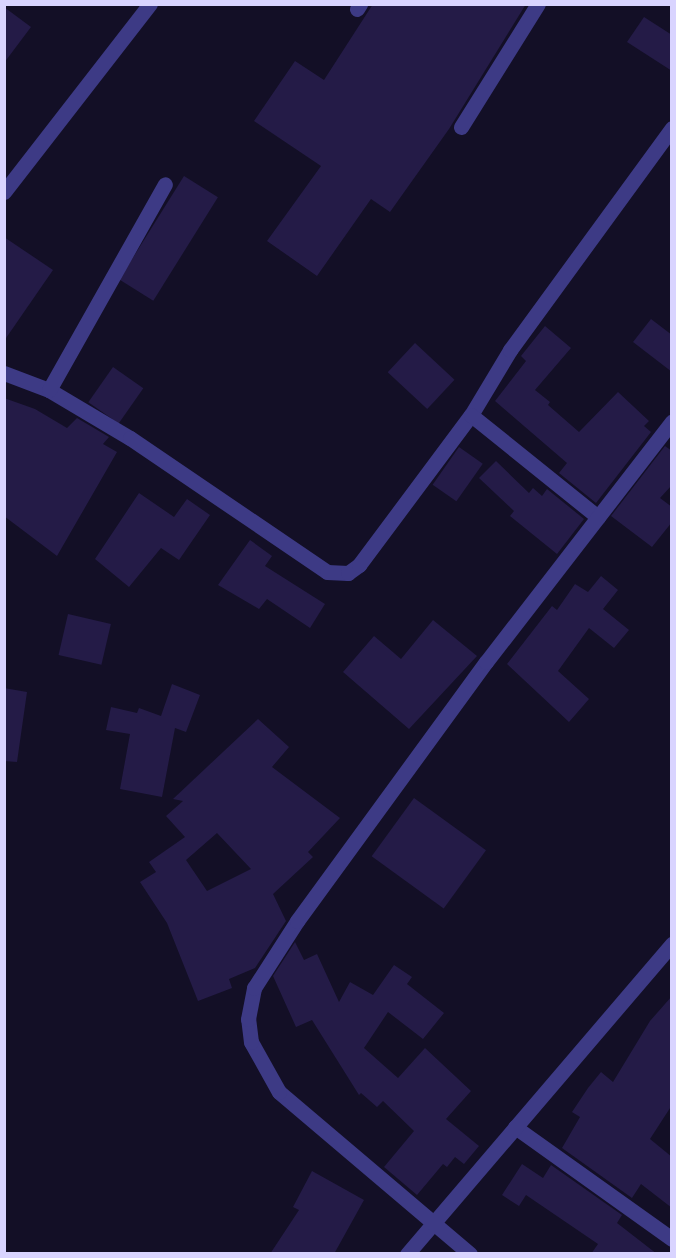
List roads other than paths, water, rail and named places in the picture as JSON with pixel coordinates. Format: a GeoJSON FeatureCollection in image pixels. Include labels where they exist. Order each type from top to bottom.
{"type":"FeatureCollection","features":[{"type":"Feature","properties":{"kind":"street"},"geometry":{"type":"LineString","coordinates":[[4,192],[150,4]]}},
{"type":"Feature","properties":{"kind":"street"},"geometry":{"type":"LineString","coordinates":[[461,127],[538,4]]}},
{"type":"Feature","properties":{"kind":"street"},"geometry":{"type":"LineString","coordinates":[[4,373],[49,390],[130,438],[338,575],[359,565],[471,415],[504,357],[672,128]]}},
{"type":"Feature","properties":{"kind":"street"},"geometry":{"type":"LineString","coordinates":[[49,390],[165,184]]}},
{"type":"Feature","properties":{"kind":"street"},"geometry":{"type":"LineString","coordinates":[[471,415],[598,517]]}},
{"type":"Feature","properties":{"kind":"street"},"geometry":{"type":"LineString","coordinates":[[470,1254],[279,1092],[251,1042],[248,1019],[254,988],[297,921],[672,421]]}},
{"type":"Feature","properties":{"kind":"street"},"geometry":{"type":"LineString","coordinates":[[407,1254],[431,1222],[669,953]]}},
{"type":"Feature","properties":{"kind":"street"},"geometry":{"type":"LineString","coordinates":[[515,1126],[672,1239]]}}]}
